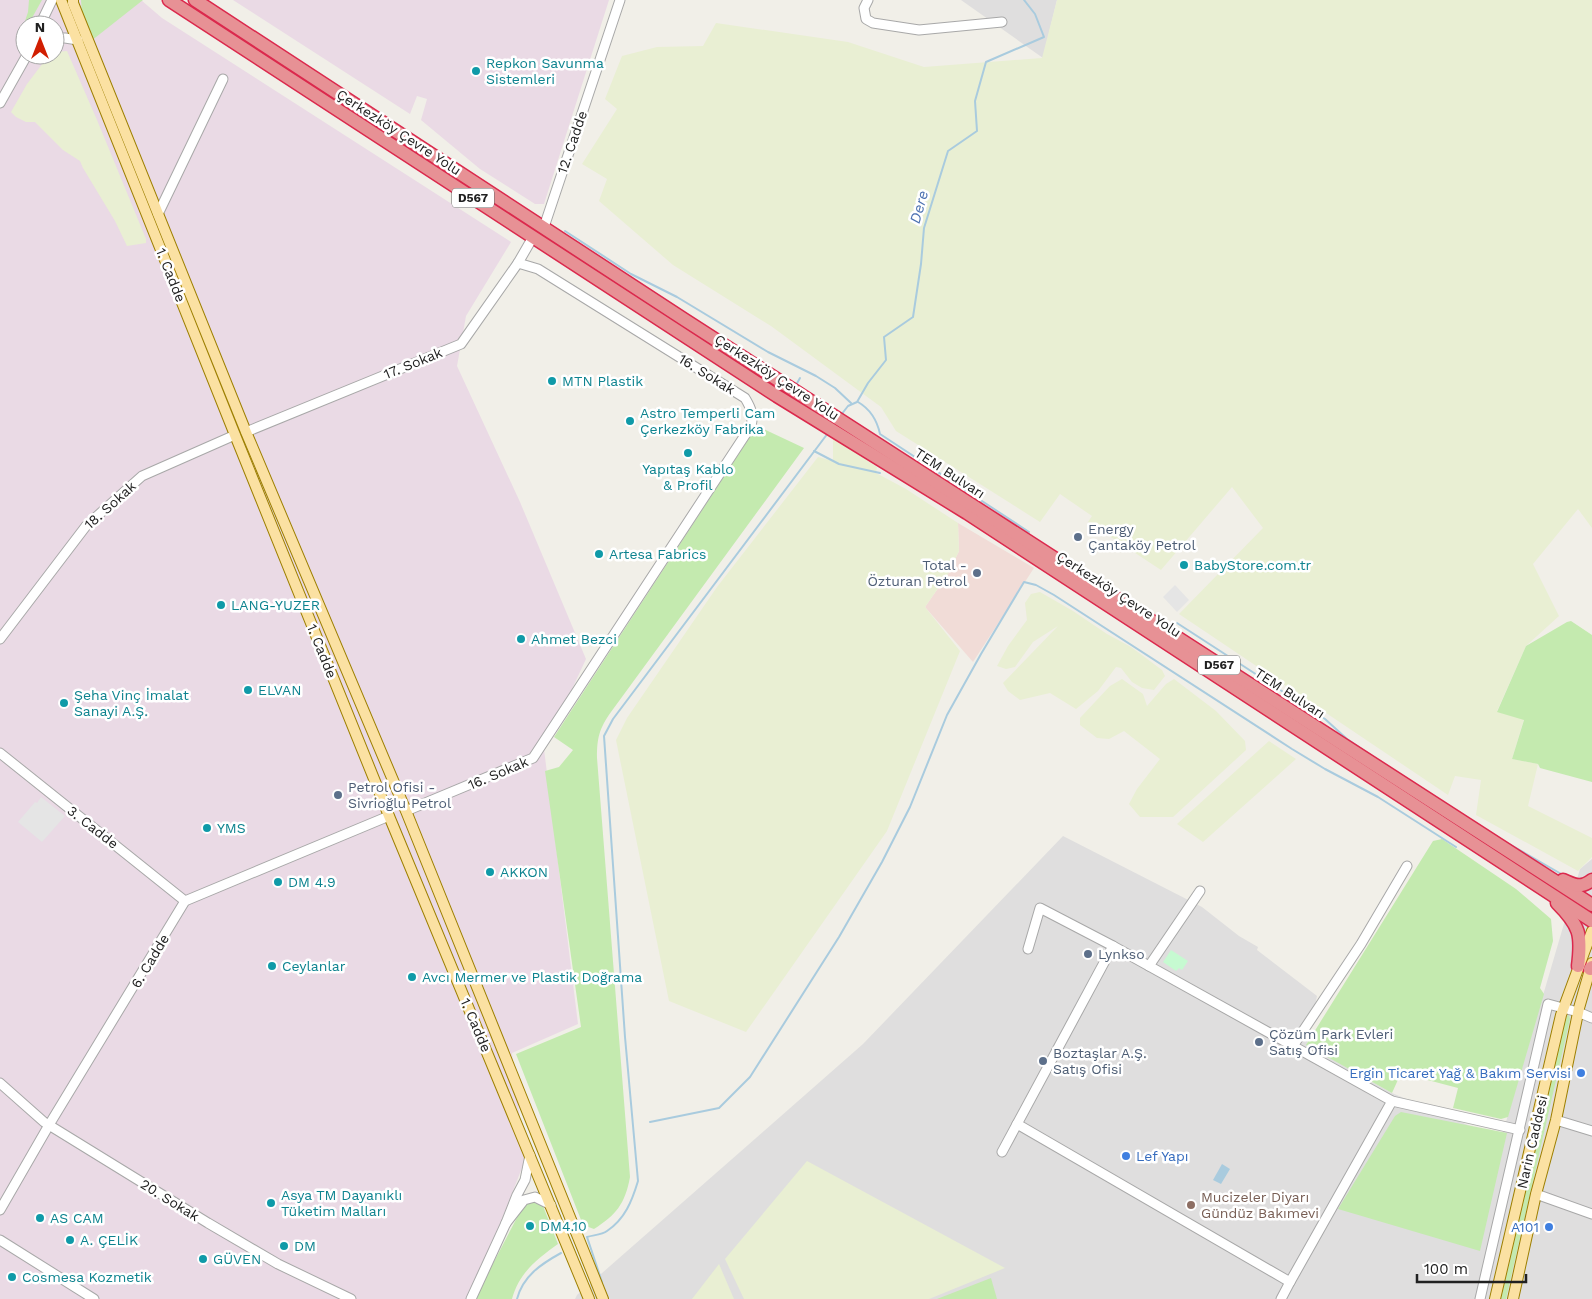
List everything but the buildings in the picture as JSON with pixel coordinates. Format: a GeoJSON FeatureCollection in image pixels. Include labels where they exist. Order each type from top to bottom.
{"type":"FeatureCollection","features":[{"type":"Feature","properties":{"kind":"highway","name":"Çerkezköy Çevre Yolu"},"geometry":{"type":"LineString","coordinates":[[169,0],[776,396],[794,406],[847,423]]}},
{"type":"Feature","properties":{"kind":"highway","name":"D567"},"geometry":{"type":"LineString","coordinates":[[195,0],[544,227]]}},
{"type":"Feature","properties":{"kind":"highway","name":"Çerkezköy Çevre Yolu"},"geometry":{"type":"LineString","coordinates":[[544,227],[799,394],[824,417],[840,436],[967,513],[1538,884]]}},
{"type":"Feature","properties":{"kind":"highway","name":"TEM Bulvarı"},"geometry":{"type":"LineString","coordinates":[[847,423],[1592,906]]}},
{"type":"Feature","properties":{"kind":"highway"},"geometry":{"type":"LineString","coordinates":[[1527,864],[1577,886],[1584,886],[1592,880]]}},
{"type":"Feature","properties":{"kind":"highway","name":"D567"},"geometry":{"type":"LineString","coordinates":[[1538,884],[1592,921]]}},
{"type":"Feature","properties":{"kind":"highway"},"geometry":{"type":"LineString","coordinates":[[1538,884],[1565,911],[1580,935],[1581,947],[1588,966]]}},
{"type":"Feature","properties":{"kind":"main road","name":"1. Cadde"},"geometry":{"type":"LineString","coordinates":[[62,0],[235,436],[389,816],[589,1299]]}},
{"type":"Feature","properties":{"kind":"main road","name":"1. Cadde"},"geometry":{"type":"LineString","coordinates":[[73,1],[246,432],[406,811],[603,1299]]}},
{"type":"Feature","properties":{"kind":"main road"},"geometry":{"type":"LineString","coordinates":[[1588,966],[1585,952],[1592,931]]}},
{"type":"Feature","properties":{"kind":"main road","name":"Narin Caddesi"},"geometry":{"type":"LineString","coordinates":[[1495,1299],[1563,1008],[1571,985],[1588,966]]}},
{"type":"Feature","properties":{"kind":"main road","name":"Narin Caddesi"},"geometry":{"type":"LineString","coordinates":[[1513,1299],[1536,1194],[1556,1120],[1588,966]]}},
{"type":"Feature","properties":{"kind":"street"},"geometry":{"type":"LineString","coordinates":[[45,15],[50,3],[62,0],[73,1]]}},
{"type":"Feature","properties":{"kind":"street","name":"12. Cadde"},"geometry":{"type":"LineString","coordinates":[[544,227],[620,0]]}},
{"type":"Feature","properties":{"kind":"street"},"geometry":{"type":"LineString","coordinates":[[868,0],[864,8],[866,19],[873,23],[919,30],[1002,22]]}},
{"type":"Feature","properties":{"kind":"street"},"geometry":{"type":"LineString","coordinates":[[65,39],[78,40]]}},
{"type":"Feature","properties":{"kind":"street"},"geometry":{"type":"LineString","coordinates":[[0,103],[22,65]]}},
{"type":"Feature","properties":{"kind":"street"},"geometry":{"type":"LineString","coordinates":[[158,214],[222,79]]}},
{"type":"Feature","properties":{"kind":"street","name":"17. Sokak"},"geometry":{"type":"LineString","coordinates":[[246,432],[461,344],[518,263],[533,237]]}},
{"type":"Feature","properties":{"kind":"street","name":"16. Sokak"},"geometry":{"type":"LineString","coordinates":[[406,811],[534,758],[750,426],[752,420],[750,406],[745,398],[538,269],[518,263]]}},
{"type":"Feature","properties":{"kind":"street","name":"18. Sokak"},"geometry":{"type":"LineString","coordinates":[[0,639],[86,526],[142,476],[235,436]]}},
{"type":"Feature","properties":{"kind":"street","name":"3. Cadde"},"geometry":{"type":"LineString","coordinates":[[0,753],[185,902]]}},
{"type":"Feature","properties":{"kind":"street"},"geometry":{"type":"LineString","coordinates":[[185,902],[389,816]]}},
{"type":"Feature","properties":{"kind":"street"},"geometry":{"type":"LineString","coordinates":[[1293,1046],[1361,944],[1407,866]]}},
{"type":"Feature","properties":{"kind":"street"},"geometry":{"type":"LineString","coordinates":[[1149,966],[1200,891]]}},
{"type":"Feature","properties":{"kind":"street","name":"6. Cadde"},"geometry":{"type":"LineString","coordinates":[[0,1210],[185,902]]}},
{"type":"Feature","properties":{"kind":"street"},"geometry":{"type":"LineString","coordinates":[[1028,949],[1040,908],[1113,946],[1392,1101],[1520,1130]]}},
{"type":"Feature","properties":{"kind":"street"},"geometry":{"type":"LineString","coordinates":[[1002,1152],[1113,946]]}},
{"type":"Feature","properties":{"kind":"street"},"geometry":{"type":"LineString","coordinates":[[1480,1299],[1548,1004],[1579,1010],[1592,1018]]}},
{"type":"Feature","properties":{"kind":"street","name":"20. Sokak"},"geometry":{"type":"LineString","coordinates":[[0,1083],[50,1125],[208,1224],[278,1264],[351,1299]]}},
{"type":"Feature","properties":{"kind":"street"},"geometry":{"type":"LineString","coordinates":[[1281,1299],[1392,1101]]}},
{"type":"Feature","properties":{"kind":"street"},"geometry":{"type":"LineString","coordinates":[[1556,1120],[1592,1131]]}},
{"type":"Feature","properties":{"kind":"street"},"geometry":{"type":"LineString","coordinates":[[1017,1124],[1290,1282]]}},
{"type":"Feature","properties":{"kind":"street"},"geometry":{"type":"LineString","coordinates":[[471,1299],[506,1223],[516,1195],[525,1180],[530,1155]]}},
{"type":"Feature","properties":{"kind":"street"},"geometry":{"type":"LineString","coordinates":[[1536,1194],[1592,1214]]}},
{"type":"Feature","properties":{"kind":"street"},"geometry":{"type":"LineString","coordinates":[[506,1223],[524,1200],[535,1197],[551,1205]]}},
{"type":"Feature","properties":{"kind":"street"},"geometry":{"type":"LineString","coordinates":[[0,1240],[94,1299]]}},
{"type":"Feature","properties":{"kind":"shaded area"},"geometry":{"type":"Polygon","coordinates":[[[0,0],[141,0],[162,18],[511,242],[466,316],[457,366],[520,502],[586,659],[544,749],[578,1024],[512,1053],[525,1160],[471,1299],[0,1299],[0,0]]]}},
{"type":"Feature","properties":{"kind":"shaded area"},"geometry":{"type":"Polygon","coordinates":[[[233,0],[609,0],[544,204],[535,204],[480,169],[421,120],[427,99],[417,96],[410,114],[233,0]]]}},
{"type":"Feature","properties":{"kind":"shaded area"},"geometry":{"type":"Polygon","coordinates":[[[961,0],[1057,0],[1043,58],[961,0]]]}},
{"type":"Feature","properties":{"kind":"shaded area"},"geometry":{"type":"Polygon","coordinates":[[[958,523],[1034,568],[973,662],[925,607],[948,574],[959,551],[958,523]]]}},
{"type":"Feature","properties":{"kind":"shaded area"},"geometry":{"type":"Polygon","coordinates":[[[1175,585],[1189,600],[1177,612],[1163,597],[1175,585]]]}},
{"type":"Feature","properties":{"kind":"shaded area"},"geometry":{"type":"Polygon","coordinates":[[[41,797],[65,816],[42,842],[18,822],[41,797]]]}},
{"type":"Feature","properties":{"kind":"shaded area"},"geometry":{"type":"Polygon","coordinates":[[[1063,836],[1202,907],[1239,936],[1258,947],[1257,950],[1317,996],[1307,1045],[1392,1093],[1501,1139],[1580,869],[1592,859],[1592,1299],[575,1299],[577,1295],[863,1044],[1063,836]]]}},
{"type":"Feature","properties":{"kind":"green space"},"geometry":{"type":"Polygon","coordinates":[[[29,0],[42,0],[34,15],[27,15],[29,0]]]}},
{"type":"Feature","properties":{"kind":"green space"},"geometry":{"type":"Polygon","coordinates":[[[81,0],[143,0],[91,41],[82,14],[81,0]]]}},
{"type":"Feature","properties":{"kind":"green space"},"geometry":{"type":"Polygon","coordinates":[[[1057,0],[1592,0],[1592,528],[1578,509],[1533,564],[1559,616],[1526,646],[1497,711],[1524,719],[1512,759],[1538,764],[1528,806],[1592,838],[1592,857],[1578,871],[1476,815],[1481,780],[1455,776],[1448,795],[1179,614],[1263,528],[1232,487],[1161,570],[1088,522],[1092,516],[1060,494],[1040,522],[896,431],[881,407],[771,326],[673,265],[599,201],[607,179],[582,164],[617,109],[605,99],[622,56],[657,47],[703,46],[716,23],[848,42],[924,67],[1042,58],[1057,0]]]}},
{"type":"Feature","properties":{"kind":"green space"},"geometry":{"type":"Polygon","coordinates":[[[65,51],[67,51],[97,120],[146,243],[127,246],[115,221],[80,161],[63,150],[35,122],[26,122],[11,112],[27,84],[41,65],[65,65],[65,51]]]}},
{"type":"Feature","properties":{"kind":"green space"},"geometry":{"type":"Polygon","coordinates":[[[757,426],[804,448],[611,712],[601,729],[598,739],[597,758],[630,1177],[622,1202],[614,1214],[594,1229],[583,1225],[516,1054],[581,1027],[545,771],[559,767],[573,750],[554,737],[757,426]]]}},
{"type":"Feature","properties":{"kind":"green space"},"geometry":{"type":"Polygon","coordinates":[[[833,438],[877,467],[876,473],[906,489],[958,523],[959,551],[948,574],[925,607],[960,651],[887,831],[746,1032],[669,1001],[616,740],[627,718],[717,587],[818,457],[833,461],[833,438]]]}},
{"type":"Feature","properties":{"kind":"green space"},"geometry":{"type":"Polygon","coordinates":[[[1040,592],[1131,647],[1162,670],[1165,676],[1154,690],[1142,688],[1132,682],[1121,668],[1116,667],[1098,691],[1076,709],[1050,693],[1020,700],[1008,691],[1003,683],[1058,626],[1033,642],[1015,667],[1006,669],[997,666],[1008,646],[1027,620],[1025,603],[1031,594],[1040,592]]]}},
{"type":"Feature","properties":{"kind":"green space"},"geometry":{"type":"Polygon","coordinates":[[[1571,621],[1592,635],[1592,782],[1540,768],[1538,764],[1512,759],[1524,720],[1497,712],[1526,646],[1571,621]]]}},
{"type":"Feature","properties":{"kind":"green space"},"geometry":{"type":"Polygon","coordinates":[[[1122,679],[1143,694],[1147,706],[1166,684],[1174,679],[1216,711],[1245,741],[1246,750],[1173,817],[1140,817],[1129,804],[1137,789],[1160,759],[1124,731],[1109,739],[1097,738],[1080,725],[1080,718],[1110,686],[1122,679]]]}},
{"type":"Feature","properties":{"kind":"green space"},"geometry":{"type":"Polygon","coordinates":[[[1269,741],[1296,759],[1203,842],[1177,824],[1269,741]]]}},
{"type":"Feature","properties":{"kind":"green space"},"geometry":{"type":"Polygon","coordinates":[[[1442,839],[1516,889],[1551,919],[1553,941],[1540,988],[1544,994],[1508,1117],[1501,1119],[1453,1108],[1458,1088],[1401,1073],[1392,1093],[1306,1045],[1433,841],[1442,839]]]}},
{"type":"Feature","properties":{"kind":"green space"},"geometry":{"type":"Polygon","coordinates":[[[1171,950],[1188,961],[1182,970],[1179,968],[1176,971],[1163,962],[1171,950]]]}},
{"type":"Feature","properties":{"kind":"green space"},"geometry":{"type":"Polygon","coordinates":[[[1569,1015],[1570,1019],[1506,1299],[1501,1299],[1564,1026],[1569,1015]]]}},
{"type":"Feature","properties":{"kind":"green space"},"geometry":{"type":"Polygon","coordinates":[[[1401,1112],[1507,1133],[1480,1251],[1338,1209],[1395,1116],[1401,1112]]]}},
{"type":"Feature","properties":{"kind":"green space"},"geometry":{"type":"Polygon","coordinates":[[[807,1161],[1005,1268],[929,1299],[744,1299],[725,1259],[807,1161]]]}},
{"type":"Feature","properties":{"kind":"green space"},"geometry":{"type":"Polygon","coordinates":[[[532,1202],[543,1206],[558,1244],[536,1261],[524,1274],[512,1299],[476,1299],[522,1208],[532,1202]]]}},
{"type":"Feature","properties":{"kind":"green space"},"geometry":{"type":"Polygon","coordinates":[[[719,1264],[734,1299],[692,1299],[719,1264]]]}},
{"type":"Feature","properties":{"kind":"green space"},"geometry":{"type":"Polygon","coordinates":[[[991,1278],[997,1299],[937,1299],[991,1278]]]}},
{"type":"Feature","properties":{"kind":"water"},"geometry":{"type":"Polygon","coordinates":[[[1222,1164],[1230,1169],[1221,1184],[1213,1180],[1222,1164]]]}},
{"type":"Feature","properties":{"kind":"waterway","name":"Dere"},"geometry":{"type":"LineString","coordinates":[[841,415],[848,406],[857,402],[868,383],[886,360],[884,337],[913,317],[924,228],[948,151],[977,131],[975,101],[986,62],[1044,37],[1035,14],[1024,0]]}},
{"type":"Feature","properties":{"kind":"waterway"},"geometry":{"type":"LineString","coordinates":[[565,231],[631,274],[677,297],[768,352],[816,376],[835,388],[851,403]]}},
{"type":"Feature","properties":{"kind":"waterway"},"geometry":{"type":"LineString","coordinates":[[796,385],[800,378]]}},
{"type":"Feature","properties":{"kind":"waterway"},"geometry":{"type":"LineString","coordinates":[[858,402],[872,415],[880,434],[1029,532]]}},
{"type":"Feature","properties":{"kind":"waterway"},"geometry":{"type":"LineString","coordinates":[[602,1282],[587,1237],[605,1232],[619,1221],[630,1202],[638,1181],[625,1037],[604,736],[613,719],[828,433]]}},
{"type":"Feature","properties":{"kind":"waterway"},"geometry":{"type":"LineString","coordinates":[[814,451],[839,464],[880,473]]}},
{"type":"Feature","properties":{"kind":"waterway"},"geometry":{"type":"LineString","coordinates":[[650,1122],[719,1108],[750,1077],[839,937],[882,862],[910,807],[947,715],[1024,582],[1036,585],[1054,595],[1292,749],[1378,797],[1456,847]]}},
{"type":"Feature","properties":{"kind":"waterway"},"geometry":{"type":"LineString","coordinates":[[1177,623],[1325,719],[1347,739],[1381,762]]}},
{"type":"Feature","properties":{"kind":"waterway"},"geometry":{"type":"LineString","coordinates":[[1509,844],[1563,875]]}},
{"type":"Feature","properties":{"kind":"waterway","name":"Dere"},"geometry":{"type":"LineString","coordinates":[[517,1299],[528,1277],[561,1253]]}},
{"type":"Feature","properties":{"kind":"place","name":"Repkon Savunma Sistemleri"},"geometry":{"type":"Point","coordinates":[476,71]}},
{"type":"Feature","properties":{"kind":"place","name":"MTN Plastik"},"geometry":{"type":"Point","coordinates":[552,381]}},
{"type":"Feature","properties":{"kind":"place","name":"Astro Temperli Cam Çerkezköy Fabrika"},"geometry":{"type":"Point","coordinates":[630,421]}},
{"type":"Feature","properties":{"kind":"place","name":"Yapıtaş Kablo & Profil"},"geometry":{"type":"Point","coordinates":[688,453]}},
{"type":"Feature","properties":{"kind":"place","name":"Energy Çantaköy Petrol"},"geometry":{"type":"Point","coordinates":[1078,537]}},
{"type":"Feature","properties":{"kind":"place","name":"Artesa Fabrics"},"geometry":{"type":"Point","coordinates":[599,554]}},
{"type":"Feature","properties":{"kind":"place","name":"BabyStore.com.tr"},"geometry":{"type":"Point","coordinates":[1184,565]}},
{"type":"Feature","properties":{"kind":"place","name":"Total - Özturan Petrol"},"geometry":{"type":"Point","coordinates":[977,573]}},
{"type":"Feature","properties":{"kind":"place","name":"LANG-YUZER"},"geometry":{"type":"Point","coordinates":[221,605]}},
{"type":"Feature","properties":{"kind":"place","name":"Ahmet Bezci"},"geometry":{"type":"Point","coordinates":[521,639]}},
{"type":"Feature","properties":{"kind":"place","name":"ELVAN"},"geometry":{"type":"Point","coordinates":[248,690]}},
{"type":"Feature","properties":{"kind":"place","name":"Şeha Vinç İmalat Sanayi A.Ş."},"geometry":{"type":"Point","coordinates":[64,703]}},
{"type":"Feature","properties":{"kind":"place","name":"Petrol Ofisi - Sivrioğlu Petrol"},"geometry":{"type":"Point","coordinates":[338,795]}},
{"type":"Feature","properties":{"kind":"place","name":"YMS"},"geometry":{"type":"Point","coordinates":[207,828]}},
{"type":"Feature","properties":{"kind":"place","name":"AKKON"},"geometry":{"type":"Point","coordinates":[490,872]}},
{"type":"Feature","properties":{"kind":"place","name":"DM 4.9"},"geometry":{"type":"Point","coordinates":[278,882]}},
{"type":"Feature","properties":{"kind":"place","name":"Lynkso"},"geometry":{"type":"Point","coordinates":[1088,954]}},
{"type":"Feature","properties":{"kind":"place","name":"Ceylanlar"},"geometry":{"type":"Point","coordinates":[272,966]}},
{"type":"Feature","properties":{"kind":"place","name":"Avcı Mermer ve Plastik Doğrama"},"geometry":{"type":"Point","coordinates":[412,977]}},
{"type":"Feature","properties":{"kind":"place","name":"Çözüm Park Evleri Satış Ofisi"},"geometry":{"type":"Point","coordinates":[1259,1042]}},
{"type":"Feature","properties":{"kind":"place","name":"Boztaşlar A.Ş. Satış Ofisi"},"geometry":{"type":"Point","coordinates":[1043,1061]}},
{"type":"Feature","properties":{"kind":"place","name":"Ergin Ticaret Yağ & Bakım Servisi"},"geometry":{"type":"Point","coordinates":[1581,1073]}},
{"type":"Feature","properties":{"kind":"place","name":"Lef Yapı"},"geometry":{"type":"Point","coordinates":[1126,1156]}},
{"type":"Feature","properties":{"kind":"place","name":"Asya TM Dayanıklı Tüketim Malları"},"geometry":{"type":"Point","coordinates":[271,1203]}},
{"type":"Feature","properties":{"kind":"place","name":"Mucizeler Diyarı Gündüz Bakımevi"},"geometry":{"type":"Point","coordinates":[1191,1205]}},
{"type":"Feature","properties":{"kind":"place","name":"AS CAM"},"geometry":{"type":"Point","coordinates":[40,1218]}},
{"type":"Feature","properties":{"kind":"place","name":"DM4.10"},"geometry":{"type":"Point","coordinates":[530,1226]}},
{"type":"Feature","properties":{"kind":"place","name":"A101"},"geometry":{"type":"Point","coordinates":[1549,1227]}},
{"type":"Feature","properties":{"kind":"place","name":"A. ÇELİK"},"geometry":{"type":"Point","coordinates":[70,1240]}},
{"type":"Feature","properties":{"kind":"place","name":"DM"},"geometry":{"type":"Point","coordinates":[284,1246]}},
{"type":"Feature","properties":{"kind":"place","name":"GÜVEN"},"geometry":{"type":"Point","coordinates":[203,1259]}},
{"type":"Feature","properties":{"kind":"place","name":"Cosmesa Kozmetik"},"geometry":{"type":"Point","coordinates":[12,1277]}}]}
